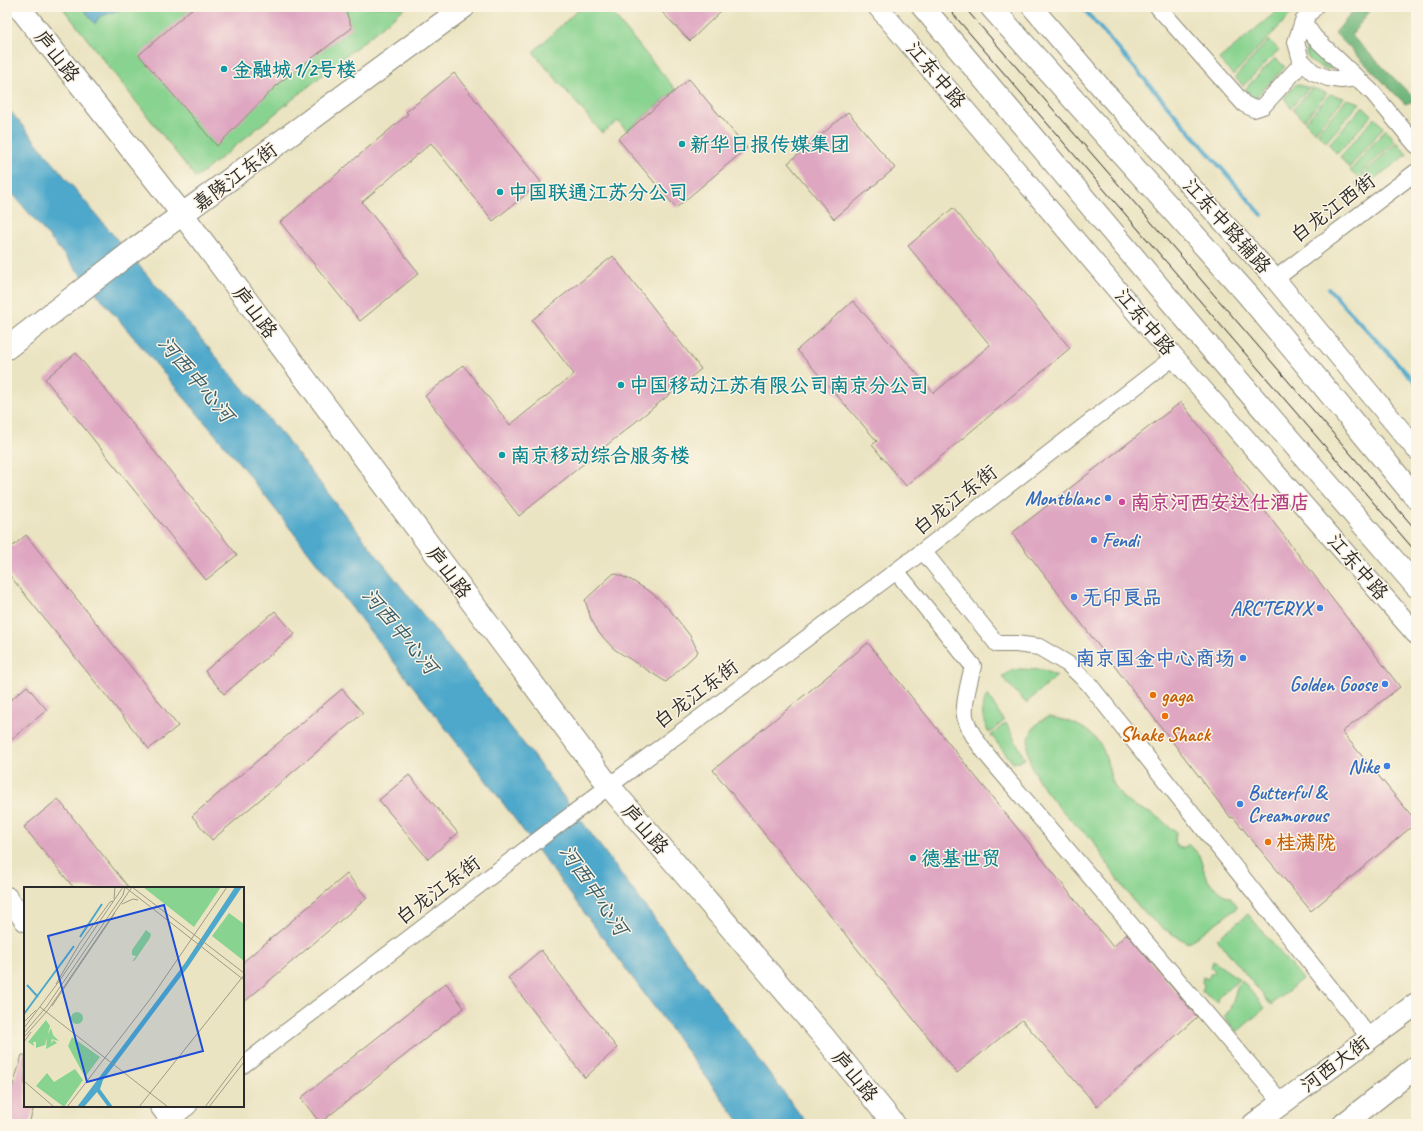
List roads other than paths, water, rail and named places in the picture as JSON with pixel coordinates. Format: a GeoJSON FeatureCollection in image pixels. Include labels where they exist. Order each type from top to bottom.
{"type":"FeatureCollection","features":[{"type":"Feature","properties":{"kind":"main road","name":"庐山路"},"geometry":{"type":"LineString","coordinates":[[19,7],[183,215],[609,786],[824,1037],[894,1124]]}},
{"type":"Feature","properties":{"kind":"main road","name":"嘉陵江东街"},"geometry":{"type":"LineString","coordinates":[[7,348],[131,252],[464,7]]}},
{"type":"Feature","properties":{"kind":"main road","name":"江东中路"},"geometry":{"type":"LineString","coordinates":[[923,7],[1206,343],[1416,586]]}},
{"type":"Feature","properties":{"kind":"main road"},"geometry":{"type":"LineString","coordinates":[[991,7],[1248,295],[1416,498]]}},
{"type":"Feature","properties":{"kind":"main road","name":"河西大街"},"geometry":{"type":"LineString","coordinates":[[1254,1124],[1416,1004]]}},
{"type":"Feature","properties":{"kind":"main road"},"geometry":{"type":"LineString","coordinates":[[1344,1124],[1416,1067]]}},
{"type":"Feature","properties":{"kind":"street","name":"江东中路"},"geometry":{"type":"LineString","coordinates":[[878,7],[1174,357],[1416,634]]}},
{"type":"Feature","properties":{"kind":"street","name":"江东中路辅路"},"geometry":{"type":"LineString","coordinates":[[1032,7],[1104,91],[1275,279],[1416,450]]}},
{"type":"Feature","properties":{"kind":"street"},"geometry":{"type":"LineString","coordinates":[[1158,7],[1244,104],[1254,109],[1263,106],[1303,62]]}},
{"type":"Feature","properties":{"kind":"street"},"geometry":{"type":"LineString","coordinates":[[1315,7],[1303,21],[1296,42],[1301,60],[1313,72],[1328,78],[1341,80],[1358,78]]}},
{"type":"Feature","properties":{"kind":"street"},"geometry":{"type":"LineString","coordinates":[[1303,21],[1314,37],[1373,93],[1416,145]]}},
{"type":"Feature","properties":{"kind":"street","name":"白龙江西街"},"geometry":{"type":"LineString","coordinates":[[1275,279],[1416,172]]}},
{"type":"Feature","properties":{"kind":"street","name":"白龙江东街"},"geometry":{"type":"LineString","coordinates":[[244,1064],[609,786],[923,551],[1174,357]]}},
{"type":"Feature","properties":{"kind":"street"},"geometry":{"type":"LineString","coordinates":[[923,551],[997,644],[1016,644],[1039,647],[1068,664],[1088,684],[1370,1038]]}},
{"type":"Feature","properties":{"kind":"street"},"geometry":{"type":"LineString","coordinates":[[896,571],[973,666],[967,690],[965,715],[975,739],[1282,1103]]}},
{"type":"Feature","properties":{"kind":"street"},"geometry":{"type":"LineString","coordinates":[[7,897],[24,920]]}},
{"type":"Feature","properties":{"kind":"street"},"geometry":{"type":"LineString","coordinates":[[167,1119],[187,1107]]}},
{"type":"Feature","properties":{"kind":"water"},"geometry":{"type":"Polygon","coordinates":[[[82,7],[127,7],[99,17],[95,24],[82,7]]]}},
{"type":"Feature","properties":{"kind":"water","name":"河西中心河"},"geometry":{"type":"Polygon","coordinates":[[[7,107],[285,438],[531,753],[807,1124],[741,1124],[485,779],[240,464],[7,187],[7,107]]]}},
{"type":"Feature","properties":{"kind":"waterway"},"geometry":{"type":"LineString","coordinates":[[1082,7],[1262,215]]}},
{"type":"Feature","properties":{"kind":"waterway"},"geometry":{"type":"LineString","coordinates":[[1329,289],[1416,383]]}},
{"type":"Feature","properties":{"kind":"tram line"},"geometry":{"type":"LineString","coordinates":[[947,7],[1416,552]]}},
{"type":"Feature","properties":{"kind":"tram line"},"geometry":{"type":"LineString","coordinates":[[964,7],[1416,530]]}},
{"type":"Feature","properties":{"kind":"place","name":"金融城1/2号楼"},"geometry":{"type":"Point","coordinates":[224,69]}},
{"type":"Feature","properties":{"kind":"place","name":"新华日报传媒集团"},"geometry":{"type":"Point","coordinates":[682,144]}},
{"type":"Feature","properties":{"kind":"place","name":"中国联通江苏分公司"},"geometry":{"type":"Point","coordinates":[500,192]}},
{"type":"Feature","properties":{"kind":"place","name":"中国移动江苏有限公司南京分公司"},"geometry":{"type":"Point","coordinates":[621,385]}},
{"type":"Feature","properties":{"kind":"place","name":"南京移动综合服务楼"},"geometry":{"type":"Point","coordinates":[502,455]}},
{"type":"Feature","properties":{"kind":"place","name":"Montblanc"},"geometry":{"type":"Point","coordinates":[1108,498]}},
{"type":"Feature","properties":{"kind":"place","name":"南京河西安达仕酒店"},"geometry":{"type":"Point","coordinates":[1122,502]}},
{"type":"Feature","properties":{"kind":"place","name":"Fendi"},"geometry":{"type":"Point","coordinates":[1094,540]}},
{"type":"Feature","properties":{"kind":"place","name":"无印良品"},"geometry":{"type":"Point","coordinates":[1074,597]}},
{"type":"Feature","properties":{"kind":"place","name":"ARC'TERYX"},"geometry":{"type":"Point","coordinates":[1320,608]}},
{"type":"Feature","properties":{"kind":"place","name":"南京国金中心商场"},"geometry":{"type":"Point","coordinates":[1243,658]}},
{"type":"Feature","properties":{"kind":"place","name":"Golden Goose"},"geometry":{"type":"Point","coordinates":[1385,684]}},
{"type":"Feature","properties":{"kind":"place","name":"gaga"},"geometry":{"type":"Point","coordinates":[1153,695]}},
{"type":"Feature","properties":{"kind":"place","name":"Shake Shack"},"geometry":{"type":"Point","coordinates":[1165,716]}},
{"type":"Feature","properties":{"kind":"place","name":"Nike"},"geometry":{"type":"Point","coordinates":[1387,766]}},
{"type":"Feature","properties":{"kind":"place","name":"Butterful & Creamorous"},"geometry":{"type":"Point","coordinates":[1240,804]}},
{"type":"Feature","properties":{"kind":"place","name":"桂满陇"},"geometry":{"type":"Point","coordinates":[1268,842]}},
{"type":"Feature","properties":{"kind":"place","name":"德基世贸"},"geometry":{"type":"Point","coordinates":[913,858]}}]}
